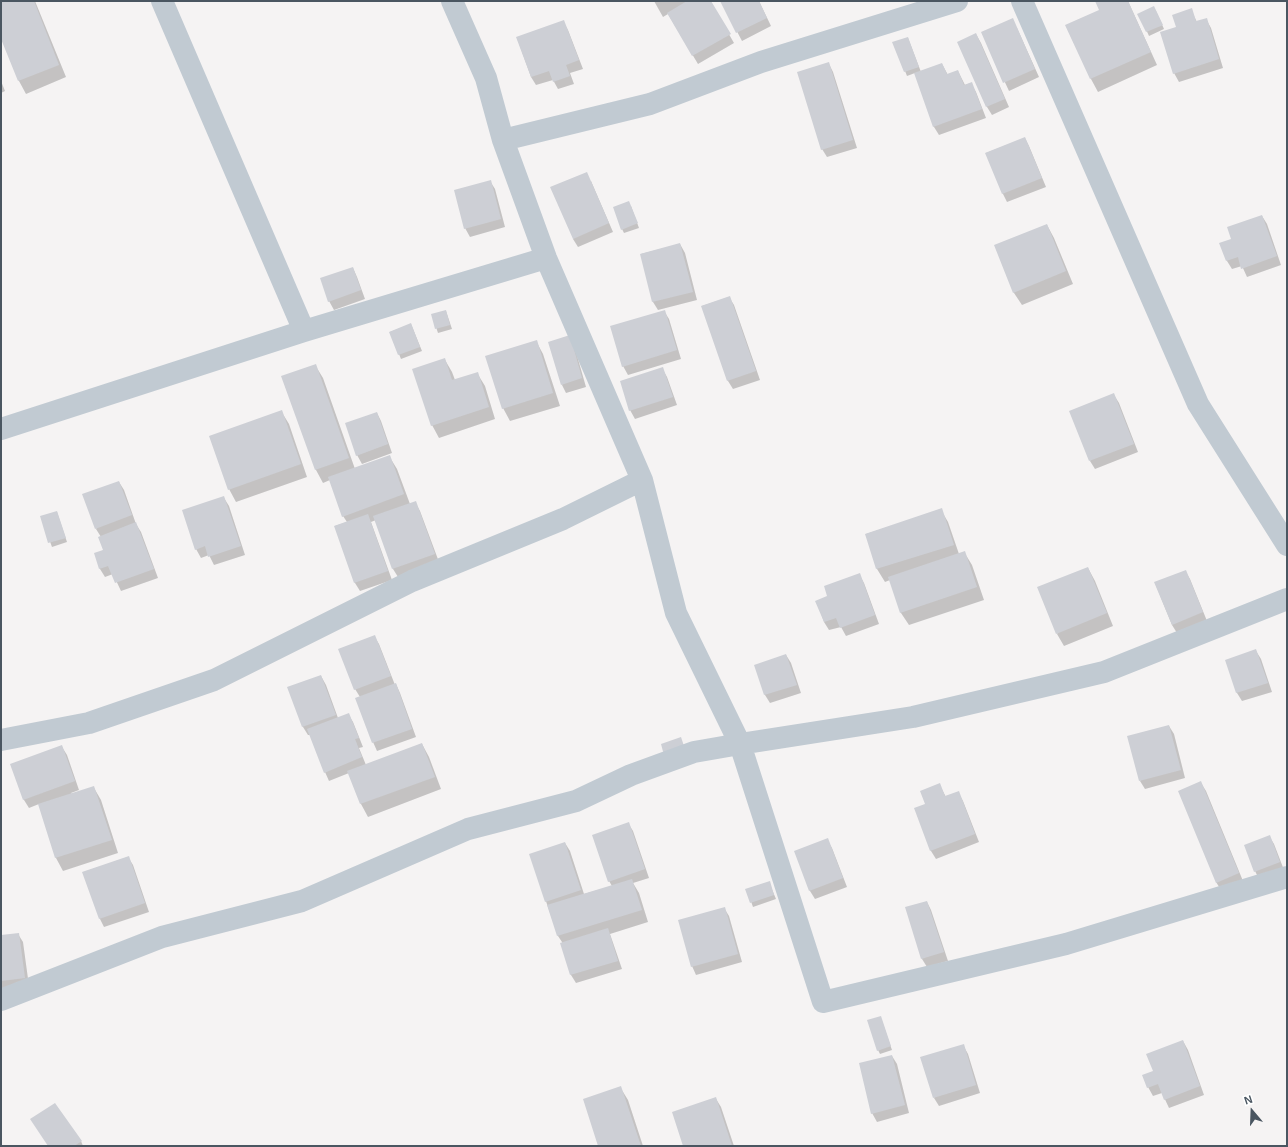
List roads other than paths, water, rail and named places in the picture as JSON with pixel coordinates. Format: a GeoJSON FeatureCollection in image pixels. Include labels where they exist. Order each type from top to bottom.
{"type":"FeatureCollection","features":[{"type":"Feature","properties":{"kind":"street"},"geometry":{"type":"LineString","coordinates":[[162,1],[304,331]]}},
{"type":"Feature","properties":{"kind":"street"},"geometry":{"type":"LineString","coordinates":[[452,1],[486,78],[503,140],[546,258],[642,480],[676,613],[740,744],[822,1002],[1066,944],[1287,877]]}},
{"type":"Feature","properties":{"kind":"street"},"geometry":{"type":"LineString","coordinates":[[503,140],[650,104],[761,62],[957,1]]}},
{"type":"Feature","properties":{"kind":"street"},"geometry":{"type":"LineString","coordinates":[[1022,1],[1198,404],[1287,545]]}},
{"type":"Feature","properties":{"kind":"street"},"geometry":{"type":"LineString","coordinates":[[1,428],[304,331],[546,258]]}},
{"type":"Feature","properties":{"kind":"street"},"geometry":{"type":"LineString","coordinates":[[1,740],[89,723],[214,680],[412,581],[563,519],[642,480]]}},
{"type":"Feature","properties":{"kind":"street"},"geometry":{"type":"LineString","coordinates":[[1,1000],[162,938],[302,901],[468,829],[576,801],[631,774],[694,752],[913,717],[1104,672],[1287,599]]}}]}
